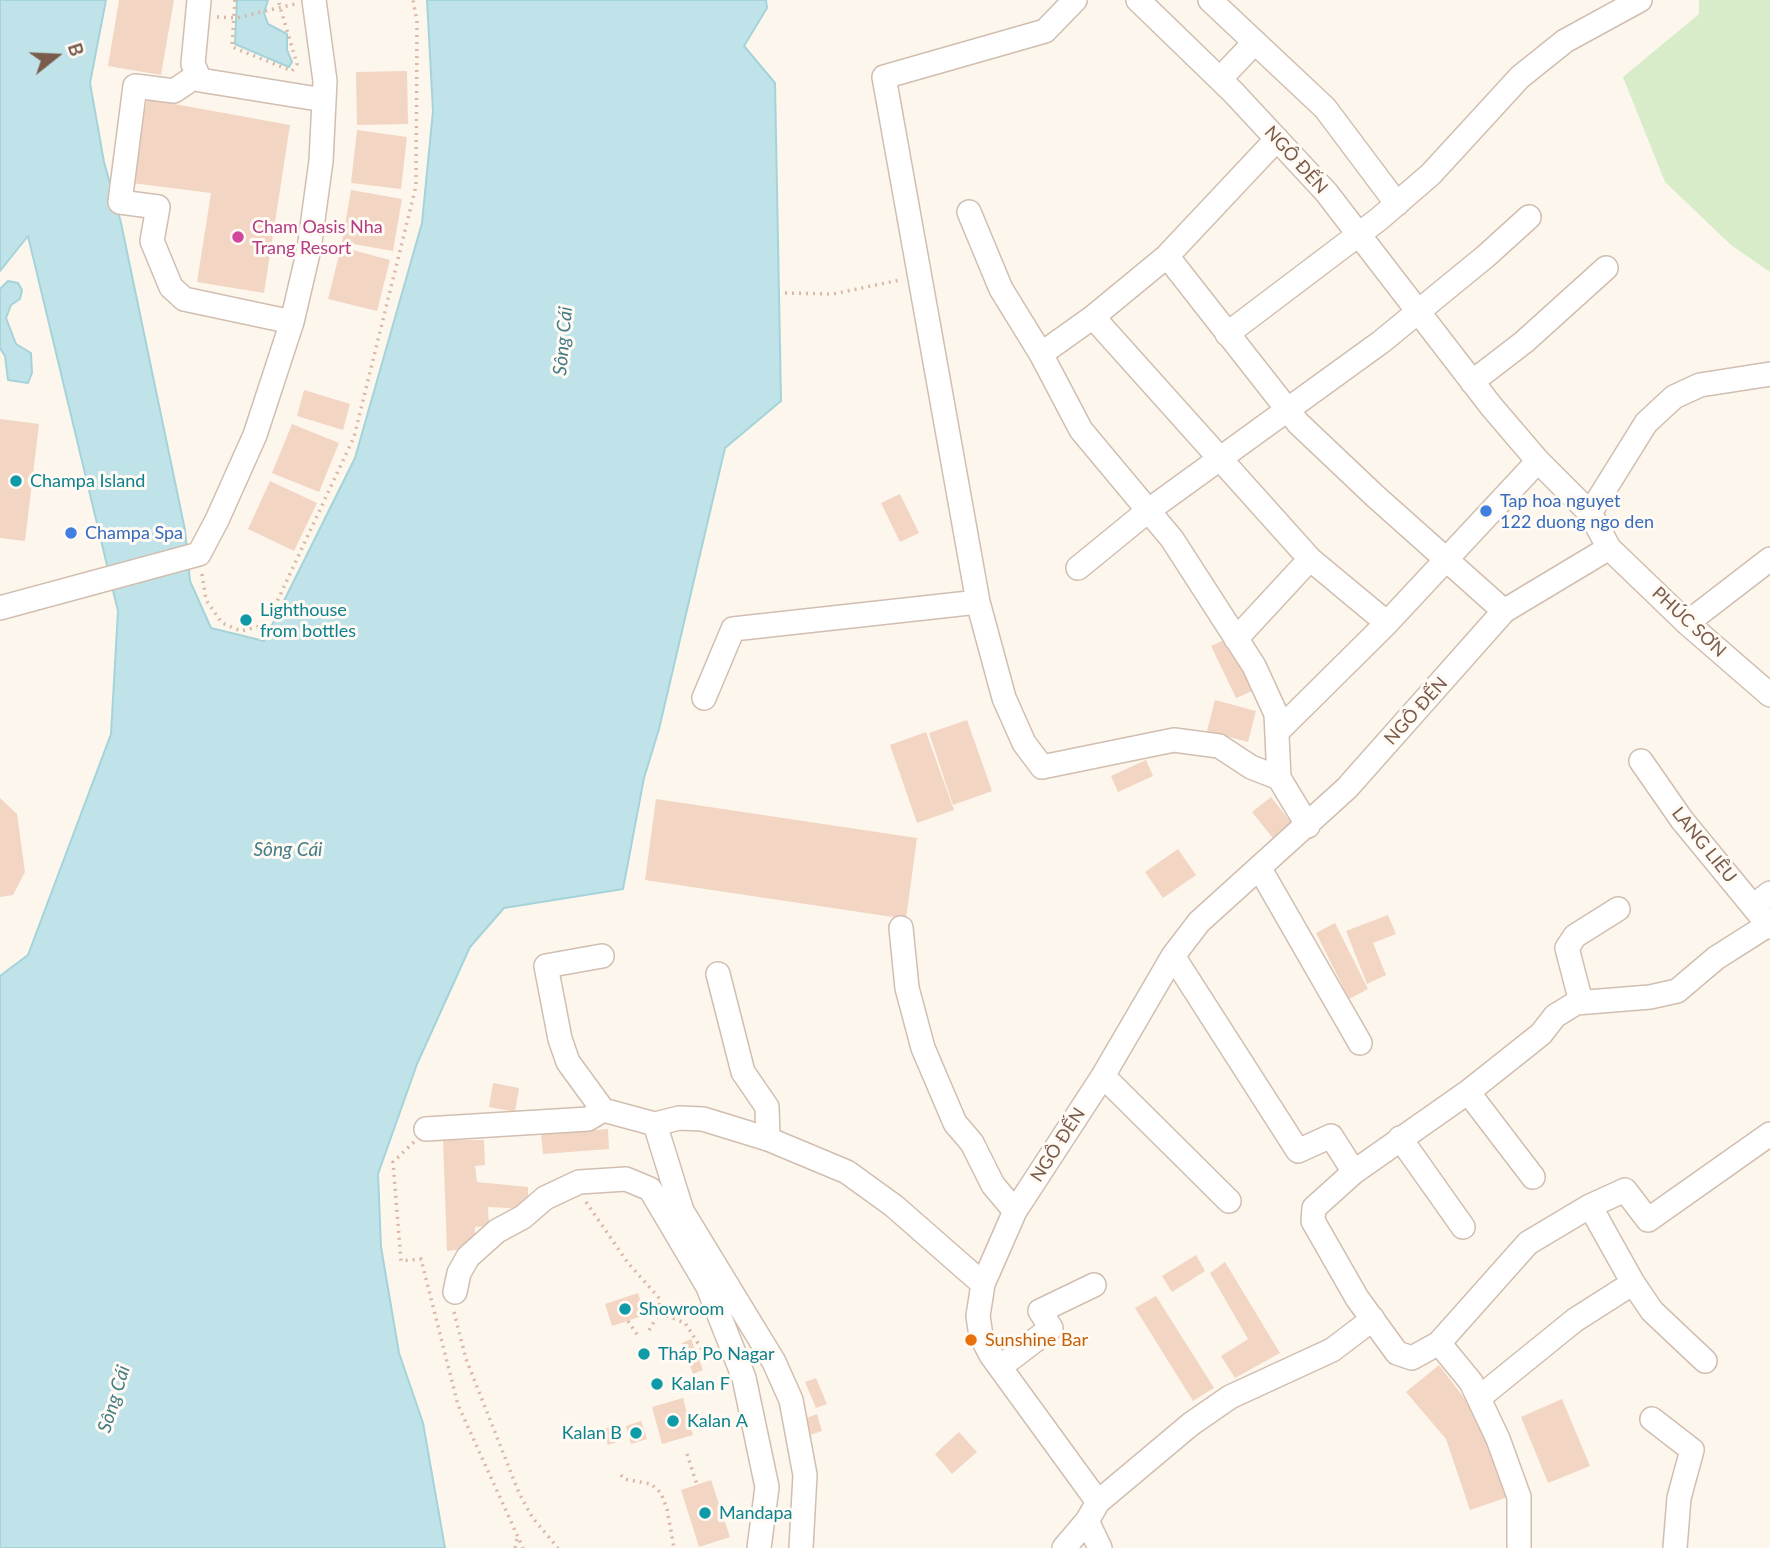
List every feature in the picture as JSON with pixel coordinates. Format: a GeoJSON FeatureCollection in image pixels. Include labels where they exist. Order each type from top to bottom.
{"type":"FeatureCollection","features":[{"type":"Feature","properties":{"kind":"street"},"geometry":{"type":"LineString","coordinates":[[199,0],[193,64],[196,76],[205,83],[324,100]]}},
{"type":"Feature","properties":{"kind":"street"},"geometry":{"type":"LineString","coordinates":[[1,608],[193,555],[243,467],[292,322],[315,207],[324,70],[314,0]]}},
{"type":"Feature","properties":{"kind":"street"},"geometry":{"type":"LineString","coordinates":[[1075,0],[1045,31],[884,77],[978,602],[1004,698],[1024,743],[1042,767],[1174,740],[1219,746],[1251,766],[1279,778]]}},
{"type":"Feature","properties":{"kind":"street","name":"NGÔ ĐẾN"},"geometry":{"type":"LineString","coordinates":[[1100,1548],[1093,1512],[981,1336],[978,1316],[983,1284],[1015,1211],[1103,1076],[1174,956],[1199,922],[1308,826],[1355,779],[1504,611],[1609,548],[1590,513],[1538,461],[1472,382],[1416,312],[1359,233],[1277,139],[1220,79],[1138,0]]}},
{"type":"Feature","properties":{"kind":"street"},"geometry":{"type":"LineString","coordinates":[[1210,0],[1325,108],[1397,204]]}},
{"type":"Feature","properties":{"kind":"street"},"geometry":{"type":"LineString","coordinates":[[1227,334],[1397,204],[1445,161],[1520,77],[1565,41],[1640,0]]}},
{"type":"Feature","properties":{"kind":"street"},"geometry":{"type":"LineString","coordinates":[[1220,79],[1255,42]]}},
{"type":"Feature","properties":{"kind":"street"},"geometry":{"type":"LineString","coordinates":[[196,76],[174,91],[135,86],[120,202],[158,207],[152,242],[167,280],[184,299],[292,322]]}},
{"type":"Feature","properties":{"kind":"street"},"geometry":{"type":"LineString","coordinates":[[1041,354],[1093,317],[1167,256],[1277,139]]}},
{"type":"Feature","properties":{"kind":"street"},"geometry":{"type":"LineString","coordinates":[[969,212],[1001,289],[1041,354],[1081,430],[1172,539],[1254,666],[1276,713],[1279,778],[1308,826]]}},
{"type":"Feature","properties":{"kind":"street"},"geometry":{"type":"LineString","coordinates":[[1078,568],[1149,510],[1314,393],[1530,217]]}},
{"type":"Feature","properties":{"kind":"street"},"geometry":{"type":"LineString","coordinates":[[1167,256],[1287,410],[1375,496],[1504,611]]}},
{"type":"Feature","properties":{"kind":"street"},"geometry":{"type":"LineString","coordinates":[[1472,382],[1524,342],[1606,268]]}},
{"type":"Feature","properties":{"kind":"street"},"geometry":{"type":"LineString","coordinates":[[1093,317],[1218,460],[1310,559],[1387,622]]}},
{"type":"Feature","properties":{"kind":"street"},"geometry":{"type":"LineString","coordinates":[[1590,513],[1646,423],[1674,397],[1700,385],[1770,373]]}},
{"type":"Feature","properties":{"kind":"street"},"geometry":{"type":"LineString","coordinates":[[1278,731],[1387,622],[1538,461]]}},
{"type":"Feature","properties":{"kind":"street","name":"PHÚC SƠN"},"geometry":{"type":"LineString","coordinates":[[1609,548],[1687,623],[1770,695]]}},
{"type":"Feature","properties":{"kind":"street"},"geometry":{"type":"LineString","coordinates":[[1236,639],[1310,559]]}},
{"type":"Feature","properties":{"kind":"street"},"geometry":{"type":"LineString","coordinates":[[1687,623],[1770,559]]}},
{"type":"Feature","properties":{"kind":"street"},"geometry":{"type":"LineString","coordinates":[[704,698],[733,629],[978,602]]}},
{"type":"Feature","properties":{"kind":"street","name":"LANG LIÊU"},"geometry":{"type":"LineString","coordinates":[[1642,761],[1682,820],[1762,900],[1769,926]]}},
{"type":"Feature","properties":{"kind":"street"},"geometry":{"type":"LineString","coordinates":[[1260,869],[1360,1043]]}},
{"type":"Feature","properties":{"kind":"street"},"geometry":{"type":"LineString","coordinates":[[1581,1002],[1567,948],[1575,936],[1618,909]]}},
{"type":"Feature","properties":{"kind":"street"},"geometry":{"type":"LineString","coordinates":[[1769,926],[1716,958],[1677,991],[1650,997],[1581,1002],[1555,1016],[1541,1034],[1468,1092],[1354,1172],[1314,1208],[1313,1221],[1357,1298],[1397,1353],[1412,1358],[1439,1343],[1528,1243],[1590,1206],[1625,1190],[1648,1220],[1770,1134]]}},
{"type":"Feature","properties":{"kind":"street"},"geometry":{"type":"LineString","coordinates":[[901,928],[907,988],[923,1048],[955,1123],[976,1150],[993,1185],[1015,1211]]}},
{"type":"Feature","properties":{"kind":"street"},"geometry":{"type":"LineString","coordinates":[[603,956],[545,966],[560,1039],[568,1062],[603,1110],[655,1124],[680,1118],[703,1119],[768,1139],[847,1172],[894,1206],[983,1284]]}},
{"type":"Feature","properties":{"kind":"street"},"geometry":{"type":"LineString","coordinates":[[1174,956],[1298,1151],[1331,1136],[1354,1172]]}},
{"type":"Feature","properties":{"kind":"street"},"geometry":{"type":"LineString","coordinates":[[718,974],[743,1072],[767,1107],[768,1139]]}},
{"type":"Feature","properties":{"kind":"street"},"geometry":{"type":"LineString","coordinates":[[1103,1076],[1229,1201]]}},
{"type":"Feature","properties":{"kind":"street"},"geometry":{"type":"LineString","coordinates":[[1468,1092],[1533,1177]]}},
{"type":"Feature","properties":{"kind":"street"},"geometry":{"type":"LineString","coordinates":[[426,1129],[588,1119],[603,1110]]}},
{"type":"Feature","properties":{"kind":"street"},"geometry":{"type":"LineString","coordinates":[[655,1124],[682,1211],[774,1362],[791,1400],[805,1475],[802,1548]]}},
{"type":"Feature","properties":{"kind":"street"},"geometry":{"type":"LineString","coordinates":[[1400,1138],[1463,1227]]}},
{"type":"Feature","properties":{"kind":"street"},"geometry":{"type":"LineString","coordinates":[[455,1292],[459,1273],[468,1257],[482,1242],[523,1217],[545,1198],[579,1182],[626,1179],[650,1189],[708,1287],[744,1378],[767,1487],[759,1548]]}},
{"type":"Feature","properties":{"kind":"street"},"geometry":{"type":"LineString","coordinates":[[1590,1206],[1633,1283],[1652,1311],[1705,1361]]}},
{"type":"Feature","properties":{"kind":"street"},"geometry":{"type":"LineString","coordinates":[[1479,1397],[1575,1320],[1633,1283]]}},
{"type":"Feature","properties":{"kind":"street"},"geometry":{"type":"LineString","coordinates":[[1000,1367],[1051,1328],[1040,1311],[1094,1285]]}},
{"type":"Feature","properties":{"kind":"street"},"geometry":{"type":"LineString","coordinates":[[1064,1548],[1093,1512],[1191,1424],[1230,1397],[1324,1354],[1373,1319]]}},
{"type":"Feature","properties":{"kind":"street"},"geometry":{"type":"LineString","coordinates":[[1439,1343],[1479,1397],[1519,1497],[1519,1548]]}},
{"type":"Feature","properties":{"kind":"street"},"geometry":{"type":"LineString","coordinates":[[1653,1419],[1692,1450],[1679,1498],[1675,1548]]}},
{"type":"Feature","properties":{"kind":"path"},"geometry":{"type":"LineString","coordinates":[[235,0],[232,47],[292,71],[297,64],[278,0]]}},
{"type":"Feature","properties":{"kind":"path"},"geometry":{"type":"LineString","coordinates":[[236,19],[307,0]]}},
{"type":"Feature","properties":{"kind":"path"},"geometry":{"type":"LineString","coordinates":[[193,555],[206,600],[222,623],[241,631],[261,626],[274,608],[354,437],[416,186],[417,21],[413,0]]}},
{"type":"Feature","properties":{"kind":"path"},"geometry":{"type":"LineString","coordinates":[[785,293],[833,295],[920,276]]}},
{"type":"Feature","properties":{"kind":"path"},"geometry":{"type":"LineString","coordinates":[[426,1129],[393,1162],[401,1261],[421,1259],[458,1405],[523,1548]]}},
{"type":"Feature","properties":{"kind":"path"},"geometry":{"type":"LineString","coordinates":[[579,1182],[581,1198],[594,1210],[628,1263],[660,1299],[659,1313],[647,1334]]}},
{"type":"Feature","properties":{"kind":"path"},"geometry":{"type":"LineString","coordinates":[[455,1292],[453,1306],[457,1333],[509,1469],[532,1517],[558,1548]]}},
{"type":"Feature","properties":{"kind":"path"},"geometry":{"type":"LineString","coordinates":[[659,1313],[685,1323],[703,1351],[744,1378]]}},
{"type":"Feature","properties":{"kind":"path"},"geometry":{"type":"LineString","coordinates":[[628,1321],[638,1336]]}},
{"type":"Feature","properties":{"kind":"path"},"geometry":{"type":"LineString","coordinates":[[687,1454],[696,1485]]}},
{"type":"Feature","properties":{"kind":"path"},"geometry":{"type":"LineString","coordinates":[[621,1475],[624,1479],[651,1484],[661,1493],[667,1509],[674,1548]]}},
{"type":"Feature","properties":{"kind":"path"},"geometry":{"type":"LineString","coordinates":[[515,1548],[517,1539]]}},
{"type":"Feature","properties":{"kind":"green space"},"geometry":{"type":"Polygon","coordinates":[[[1699,0],[1770,0],[1770,272],[1731,245],[1665,182],[1623,77],[1699,14],[1699,0]]]}},
{"type":"Feature","properties":{"kind":"water","name":"Sông Cái"},"geometry":{"type":"Polygon","coordinates":[[[0,0],[106,0],[90,83],[104,162],[121,223],[185,530],[190,581],[211,628],[264,641],[355,458],[422,223],[433,111],[427,0],[766,0],[767,8],[744,46],[775,83],[781,401],[725,448],[659,729],[644,778],[623,889],[504,908],[470,947],[417,1064],[378,1174],[381,1247],[399,1353],[423,1423],[445,1548],[0,1548],[0,976],[28,955],[111,734],[118,611],[28,236],[0,271],[0,0]]]}},
{"type":"Feature","properties":{"kind":"water"},"geometry":{"type":"Polygon","coordinates":[[[237,0],[268,0],[264,13],[268,24],[287,34],[287,50],[292,62],[289,67],[235,44],[237,0]]]}},
{"type":"Feature","properties":{"kind":"water"},"geometry":{"type":"Polygon","coordinates":[[[8,281],[18,283],[22,290],[20,299],[11,305],[6,318],[16,344],[31,353],[32,373],[28,383],[8,380],[5,356],[0,348],[0,289],[8,281]]]}},
{"type":"Feature","properties":{"kind":"building"},"geometry":{"type":"Polygon","coordinates":[[[119,0],[174,0],[161,75],[108,66],[119,0]]]}},
{"type":"Feature","properties":{"kind":"building"},"geometry":{"type":"Polygon","coordinates":[[[407,71],[408,124],[357,125],[356,72],[407,71]]]}},
{"type":"Feature","properties":{"kind":"building","name":"Cham Oasis Nha Trang Resort"},"geometry":{"type":"Polygon","coordinates":[[[147,99],[290,125],[264,293],[197,282],[211,193],[132,183],[147,99]]]}},
{"type":"Feature","properties":{"kind":"building"},"geometry":{"type":"Polygon","coordinates":[[[357,130],[407,137],[401,189],[351,183],[357,130]]]}},
{"type":"Feature","properties":{"kind":"building"},"geometry":{"type":"Polygon","coordinates":[[[351,190],[402,199],[393,251],[342,242],[351,190]]]}},
{"type":"Feature","properties":{"kind":"building"},"geometry":{"type":"Polygon","coordinates":[[[341,247],[390,260],[377,311],[328,299],[341,247]]]}},
{"type":"Feature","properties":{"kind":"building"},"geometry":{"type":"Polygon","coordinates":[[[304,390],[350,404],[343,430],[297,416],[304,390]]]}},
{"type":"Feature","properties":{"kind":"building","name":"Champa Island"},"geometry":{"type":"Polygon","coordinates":[[[0,419],[39,424],[25,541],[0,538],[0,419]]]}},
{"type":"Feature","properties":{"kind":"building"},"geometry":{"type":"Polygon","coordinates":[[[292,424],[339,443],[319,492],[272,473],[292,424]]]}},
{"type":"Feature","properties":{"kind":"building"},"geometry":{"type":"Polygon","coordinates":[[[270,481],[317,503],[294,551],[248,529],[270,481]]]}},
{"type":"Feature","properties":{"kind":"building"},"geometry":{"type":"Polygon","coordinates":[[[900,494],[919,533],[900,542],[881,503],[900,494]]]}},
{"type":"Feature","properties":{"kind":"building"},"geometry":{"type":"Polygon","coordinates":[[[1230,637],[1255,690],[1236,698],[1211,646],[1230,637]]]}},
{"type":"Feature","properties":{"kind":"building"},"geometry":{"type":"Polygon","coordinates":[[[1215,700],[1256,711],[1248,742],[1207,731],[1215,700]]]}},
{"type":"Feature","properties":{"kind":"building"},"geometry":{"type":"Polygon","coordinates":[[[967,720],[992,791],[953,805],[929,733],[967,720]]]}},
{"type":"Feature","properties":{"kind":"building"},"geometry":{"type":"Polygon","coordinates":[[[926,732],[954,810],[917,823],[890,745],[926,732]]]}},
{"type":"Feature","properties":{"kind":"building"},"geometry":{"type":"Polygon","coordinates":[[[1146,760],[1153,776],[1118,792],[1111,776],[1146,760]]]}},
{"type":"Feature","properties":{"kind":"building"},"geometry":{"type":"Polygon","coordinates":[[[1271,797],[1295,827],[1276,842],[1252,812],[1271,797]]]}},
{"type":"Feature","properties":{"kind":"building"},"geometry":{"type":"Polygon","coordinates":[[[0,798],[17,814],[25,872],[13,895],[0,897],[0,798]]]}},
{"type":"Feature","properties":{"kind":"building"},"geometry":{"type":"Polygon","coordinates":[[[656,799],[917,838],[906,919],[645,880],[656,799]]]}},
{"type":"Feature","properties":{"kind":"building"},"geometry":{"type":"Polygon","coordinates":[[[1178,849],[1196,875],[1163,898],[1145,872],[1178,849]]]}},
{"type":"Feature","properties":{"kind":"building"},"geometry":{"type":"Polygon","coordinates":[[[1388,915],[1396,934],[1373,943],[1386,975],[1367,984],[1346,931],[1388,915]]]}},
{"type":"Feature","properties":{"kind":"building"},"geometry":{"type":"Polygon","coordinates":[[[1335,923],[1368,989],[1349,999],[1316,933],[1335,923]]]}},
{"type":"Feature","properties":{"kind":"building"},"geometry":{"type":"Polygon","coordinates":[[[493,1083],[519,1088],[515,1112],[489,1107],[493,1083]]]}},
{"type":"Feature","properties":{"kind":"building"},"geometry":{"type":"Polygon","coordinates":[[[608,1129],[609,1149],[543,1154],[541,1134],[608,1129]]]}},
{"type":"Feature","properties":{"kind":"building"},"geometry":{"type":"Polygon","coordinates":[[[443,1140],[484,1140],[485,1165],[475,1166],[477,1182],[528,1187],[528,1209],[488,1207],[489,1226],[475,1227],[475,1247],[447,1251],[443,1140]]]}},
{"type":"Feature","properties":{"kind":"building"},"geometry":{"type":"Polygon","coordinates":[[[1196,1255],[1205,1271],[1172,1292],[1162,1276],[1196,1255]]]}},
{"type":"Feature","properties":{"kind":"building"},"geometry":{"type":"Polygon","coordinates":[[[1225,1262],[1280,1353],[1235,1378],[1221,1356],[1248,1339],[1210,1273],[1225,1262]]]}},
{"type":"Feature","properties":{"kind":"building","name":"Showroom"},"geometry":{"type":"Polygon","coordinates":[[[638,1293],[645,1315],[612,1326],[605,1304],[638,1293]]]}},
{"type":"Feature","properties":{"kind":"building"},"geometry":{"type":"Polygon","coordinates":[[[1156,1296],[1214,1388],[1193,1401],[1135,1308],[1156,1296]]]}},
{"type":"Feature","properties":{"kind":"building"},"geometry":{"type":"Polygon","coordinates":[[[691,1339],[703,1370],[693,1374],[682,1343],[691,1339]]]}},
{"type":"Feature","properties":{"kind":"building"},"geometry":{"type":"Polygon","coordinates":[[[1439,1365],[1484,1424],[1511,1496],[1470,1510],[1446,1439],[1406,1392],[1439,1365]]]}},
{"type":"Feature","properties":{"kind":"building","name":"Kalan F"},"geometry":{"type":"Polygon","coordinates":[[[659,1378],[663,1388],[654,1391],[651,1380],[659,1378]]]}},
{"type":"Feature","properties":{"kind":"building"},"geometry":{"type":"Polygon","coordinates":[[[816,1378],[827,1404],[816,1408],[805,1382],[816,1378]]]}},
{"type":"Feature","properties":{"kind":"building","name":"Kalan A"},"geometry":{"type":"Polygon","coordinates":[[[683,1398],[693,1435],[662,1444],[652,1407],[683,1398]]]}},
{"type":"Feature","properties":{"kind":"building"},"geometry":{"type":"Polygon","coordinates":[[[1562,1399],[1590,1466],[1548,1483],[1521,1417],[1562,1399]]]}},
{"type":"Feature","properties":{"kind":"building"},"geometry":{"type":"Polygon","coordinates":[[[817,1414],[822,1431],[798,1439],[793,1423],[817,1414]]]}},
{"type":"Feature","properties":{"kind":"building","name":"Kalan B"},"geometry":{"type":"Polygon","coordinates":[[[641,1421],[647,1439],[631,1444],[626,1426],[641,1421]]]}},
{"type":"Feature","properties":{"kind":"building"},"geometry":{"type":"Polygon","coordinates":[[[612,1426],[617,1442],[608,1445],[602,1430],[612,1426]]]}},
{"type":"Feature","properties":{"kind":"building"},"geometry":{"type":"Polygon","coordinates":[[[959,1432],[977,1452],[952,1474],[935,1454],[959,1432]]]}},
{"type":"Feature","properties":{"kind":"building","name":"Mandapa"},"geometry":{"type":"Polygon","coordinates":[[[711,1480],[730,1537],[699,1547],[681,1490],[711,1480]]]}},
{"type":"Feature","properties":{"kind":"place","name":"Cham Oasis Nha Trang Resort"},"geometry":{"type":"Point","coordinates":[238,237]}},
{"type":"Feature","properties":{"kind":"place","name":"Champa Island"},"geometry":{"type":"Point","coordinates":[16,481]}},
{"type":"Feature","properties":{"kind":"place","name":"Tap hoa nguyet 122 duong ngo den"},"geometry":{"type":"Point","coordinates":[1486,511]}},
{"type":"Feature","properties":{"kind":"place","name":"Champa Spa"},"geometry":{"type":"Point","coordinates":[71,533]}},
{"type":"Feature","properties":{"kind":"place","name":"Lighthouse from bottles"},"geometry":{"type":"Point","coordinates":[246,620]}},
{"type":"Feature","properties":{"kind":"place","name":"Showroom"},"geometry":{"type":"Point","coordinates":[625,1309]}},
{"type":"Feature","properties":{"kind":"place","name":"Sunshine Bar"},"geometry":{"type":"Point","coordinates":[971,1340]}},
{"type":"Feature","properties":{"kind":"place","name":"Tháp Po Nagar"},"geometry":{"type":"Point","coordinates":[644,1354]}},
{"type":"Feature","properties":{"kind":"place","name":"Kalan F"},"geometry":{"type":"Point","coordinates":[657,1384]}},
{"type":"Feature","properties":{"kind":"place","name":"Kalan A"},"geometry":{"type":"Point","coordinates":[673,1421]}},
{"type":"Feature","properties":{"kind":"place","name":"Kalan B"},"geometry":{"type":"Point","coordinates":[636,1433]}},
{"type":"Feature","properties":{"kind":"place","name":"Mandapa"},"geometry":{"type":"Point","coordinates":[705,1513]}}]}
